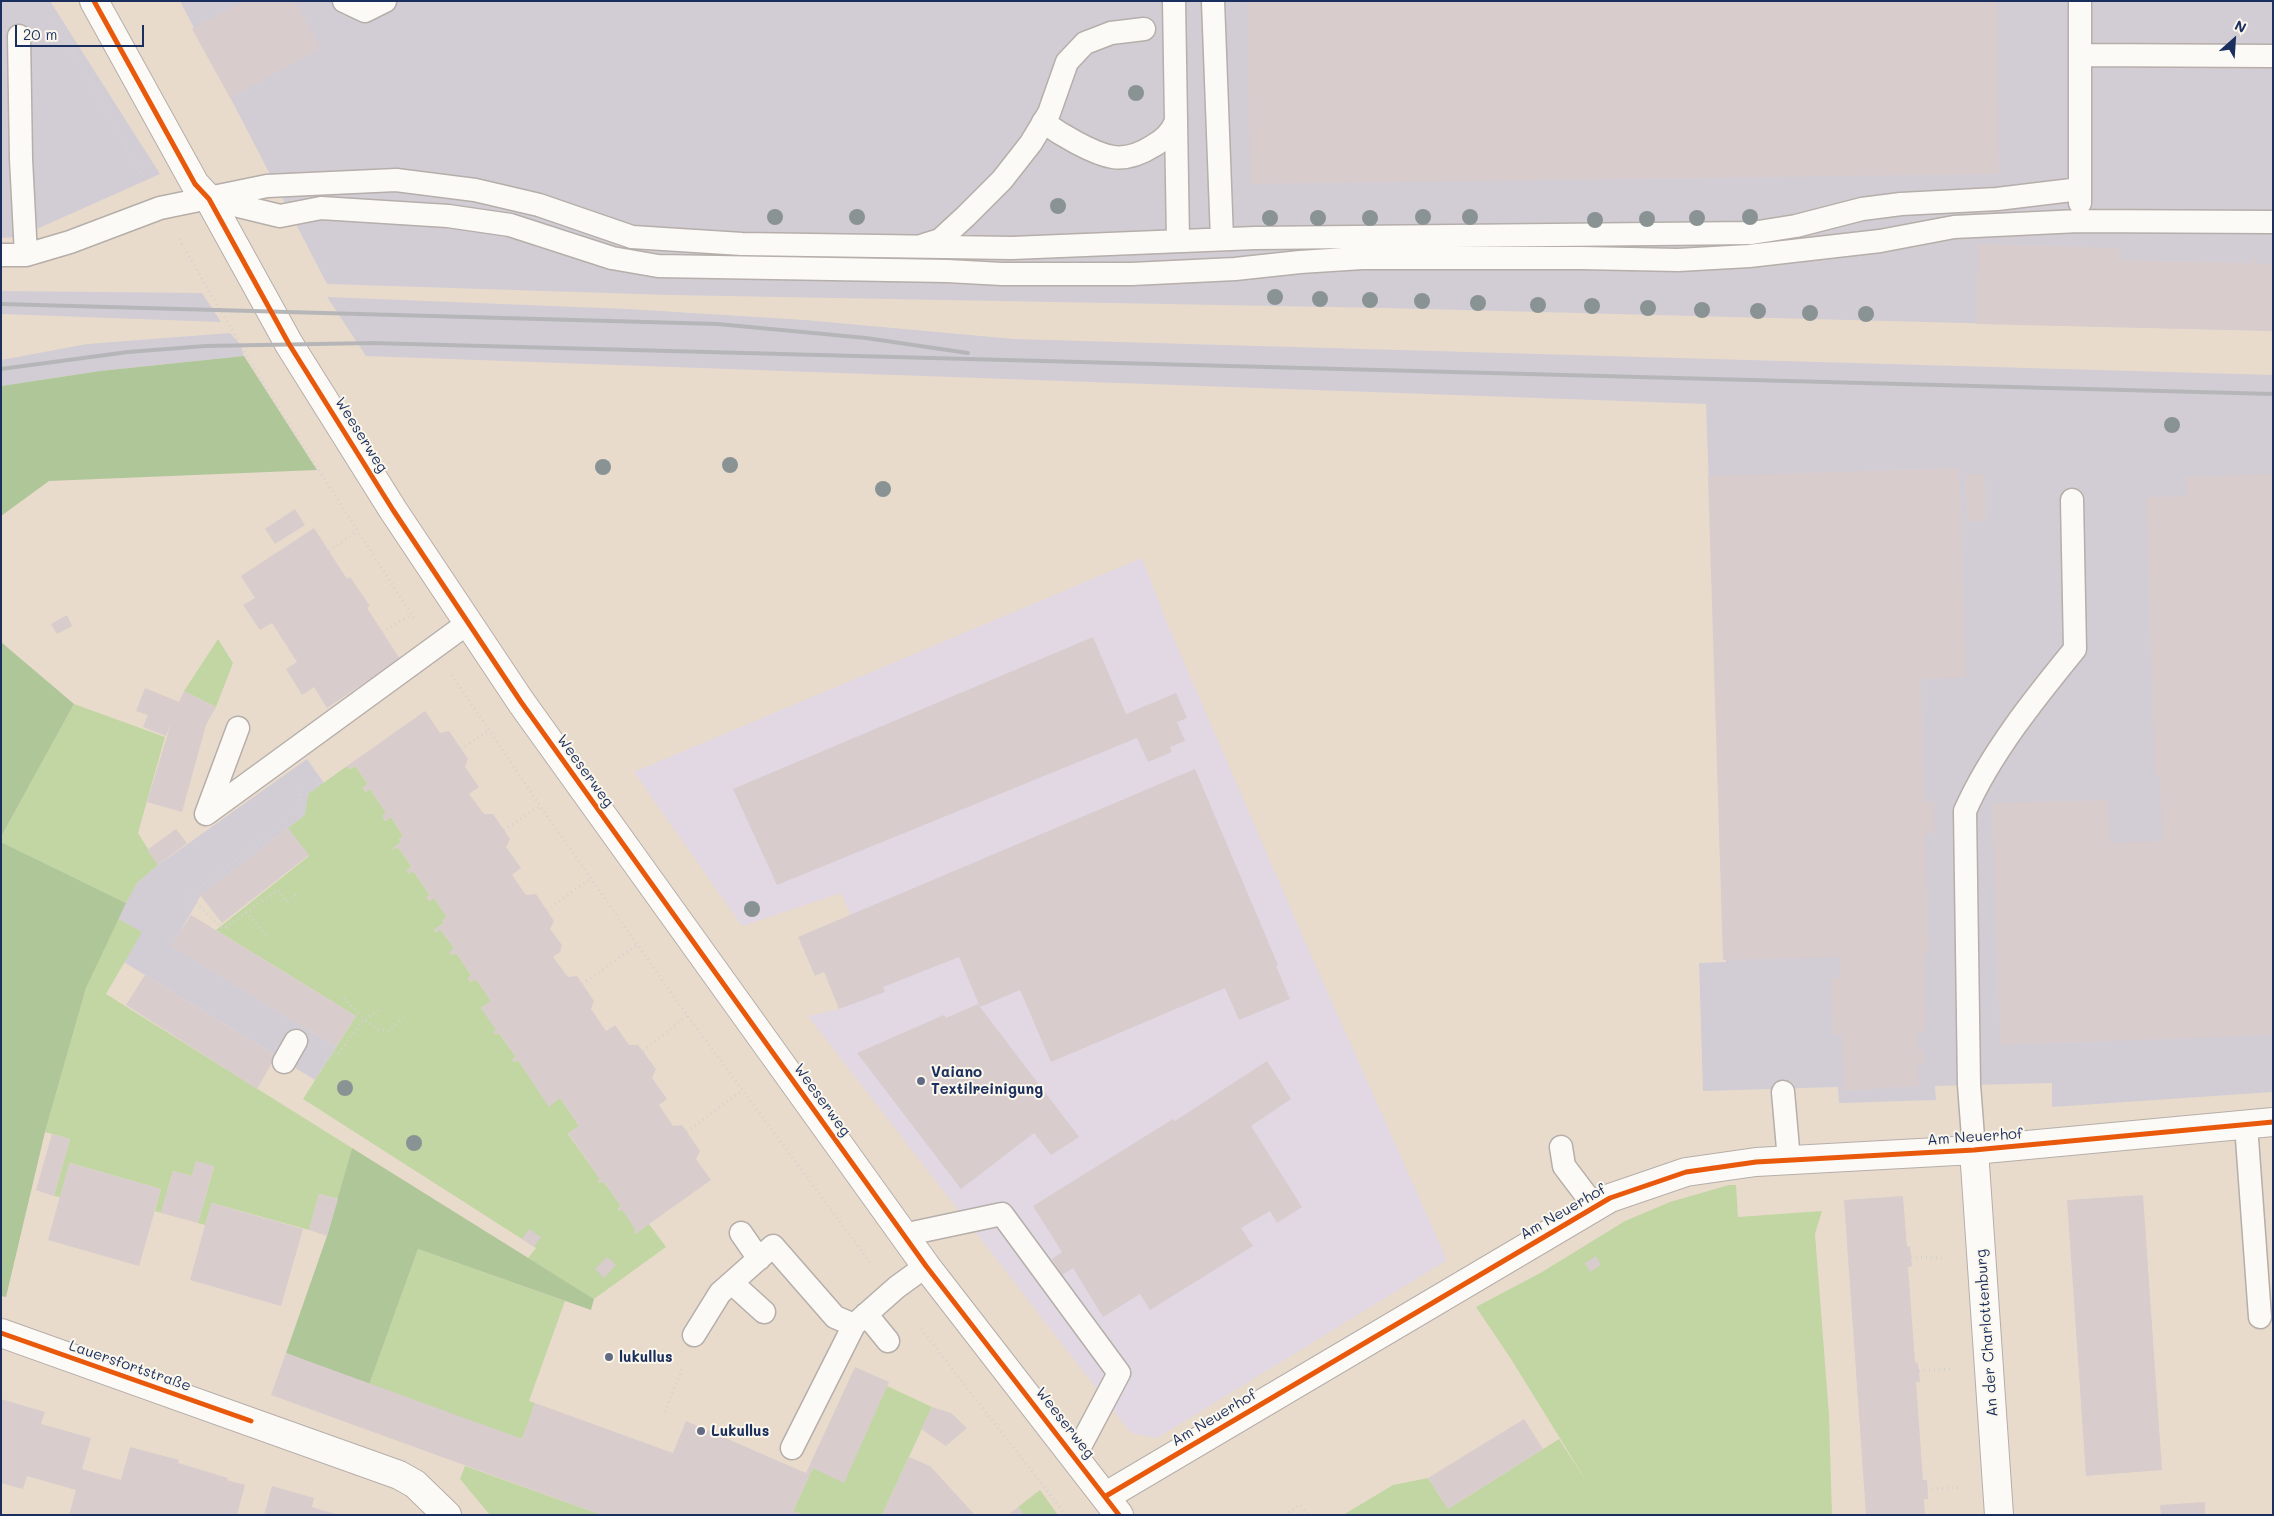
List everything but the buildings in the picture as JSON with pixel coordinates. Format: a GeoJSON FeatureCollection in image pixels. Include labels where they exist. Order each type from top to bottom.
{"type":"FeatureCollection","features":[{"type":"Feature","properties":{"kind":"street","name":"Weeserweg"},"geometry":{"type":"LineString","coordinates":[[94,1],[195,184],[209,199],[289,344],[393,510],[520,702],[926,1266],[1112,1506]]}},
{"type":"Feature","properties":{"kind":"street","name":"Am Neuerhof"},"geometry":{"type":"LineString","coordinates":[[1112,1506],[1610,1198],[1686,1172],[1756,1162],[1974,1150],[2273,1122]]}},
{"type":"Feature","properties":{"kind":"street","name":"An der Charlottenburg"},"geometry":{"type":"LineString","coordinates":[[1974,1150],[1999,1515]]}},
{"type":"Feature","properties":{"kind":"street","name":"Lauersfortstraße"},"geometry":{"type":"LineString","coordinates":[[1,1334],[399,1475],[415,1484],[447,1515]]}},
{"type":"Feature","properties":{"kind":"lane"},"geometry":{"type":"LineString","coordinates":[[344,1],[365,11],[385,1]]}},
{"type":"Feature","properties":{"kind":"lane"},"geometry":{"type":"LineString","coordinates":[[1174,1],[1178,241]]}},
{"type":"Feature","properties":{"kind":"lane"},"geometry":{"type":"LineString","coordinates":[[1213,1],[1222,239]]}},
{"type":"Feature","properties":{"kind":"lane"},"geometry":{"type":"LineString","coordinates":[[2080,1],[2080,221]]}},
{"type":"Feature","properties":{"kind":"lane"},"geometry":{"type":"LineString","coordinates":[[920,246],[940,240],[984,199],[1032,143],[1049,113],[1067,62],[1085,43],[1111,33],[1144,29]]}},
{"type":"Feature","properties":{"kind":"lane"},"geometry":{"type":"LineString","coordinates":[[19,36],[21,159],[26,255]]}},
{"type":"Feature","properties":{"kind":"lane"},"geometry":{"type":"LineString","coordinates":[[2080,56],[2273,56]]}},
{"type":"Feature","properties":{"kind":"lane"},"geometry":{"type":"LineString","coordinates":[[1044,122],[1059,134],[1113,157],[1141,154],[1162,141],[1174,128],[1176,121]]}},
{"type":"Feature","properties":{"kind":"lane"},"geometry":{"type":"LineString","coordinates":[[1,255],[26,255],[70,242],[160,208],[267,186],[396,180],[475,190],[539,205],[632,237],[769,245],[1026,247],[1222,239],[1752,233],[1804,224],[1862,209],[1901,204],[2007,198],[2080,189]]}},
{"type":"Feature","properties":{"kind":"lane"},"geometry":{"type":"LineString","coordinates":[[209,199],[280,216],[321,208],[396,211],[457,217],[510,225],[612,258],[658,266],[947,271],[1002,274],[1187,273],[1362,258],[1678,260],[1749,256],[1880,241],[1954,227],[2080,221],[2273,222]]}},
{"type":"Feature","properties":{"kind":"lane"},"geometry":{"type":"LineString","coordinates":[[1974,1150],[1969,1086],[1965,811],[1976,785],[2043,689],[2075,649],[2072,500]]}},
{"type":"Feature","properties":{"kind":"lane"},"geometry":{"type":"LineString","coordinates":[[238,728],[206,814],[468,623]]}},
{"type":"Feature","properties":{"kind":"lane"},"geometry":{"type":"LineString","coordinates":[[284,1062],[296,1041]]}},
{"type":"Feature","properties":{"kind":"lane"},"geometry":{"type":"LineString","coordinates":[[1783,1092],[1789,1160]]}},
{"type":"Feature","properties":{"kind":"lane"},"geometry":{"type":"LineString","coordinates":[[2246,1124],[2260,1317]]}},
{"type":"Feature","properties":{"kind":"lane"},"geometry":{"type":"LineString","coordinates":[[1561,1147],[1564,1166],[1595,1207]]}},
{"type":"Feature","properties":{"kind":"lane"},"geometry":{"type":"LineString","coordinates":[[903,1234],[1002,1214],[1119,1373],[1075,1456]]}},
{"type":"Feature","properties":{"kind":"lane"},"geometry":{"type":"LineString","coordinates":[[741,1234],[759,1259]]}},
{"type":"Feature","properties":{"kind":"lane"},"geometry":{"type":"LineString","coordinates":[[694,1336],[720,1293],[773,1246],[835,1317],[860,1320],[888,1341]]}},
{"type":"Feature","properties":{"kind":"lane"},"geometry":{"type":"LineString","coordinates":[[792,1436],[860,1320],[897,1286],[926,1266]]}},
{"type":"Feature","properties":{"kind":"lane"},"geometry":{"type":"LineString","coordinates":[[732,1283],[764,1312]]}},
{"type":"Feature","properties":{"kind":"path"},"geometry":{"type":"LineString","coordinates":[[329,551],[358,531]]}},
{"type":"Feature","properties":{"kind":"path"},"geometry":{"type":"LineString","coordinates":[[382,632],[411,615]]}},
{"type":"Feature","properties":{"kind":"path"},"geometry":{"type":"LineString","coordinates":[[446,684],[454,678]]}},
{"type":"Feature","properties":{"kind":"path"},"geometry":{"type":"LineString","coordinates":[[462,748],[489,730]]}},
{"type":"Feature","properties":{"kind":"path"},"geometry":{"type":"LineString","coordinates":[[296,896],[287,902],[278,890],[223,929],[190,896],[297,812],[300,790],[320,776]]}},
{"type":"Feature","properties":{"kind":"path"},"geometry":{"type":"LineString","coordinates":[[315,779],[320,786]]}},
{"type":"Feature","properties":{"kind":"path"},"geometry":{"type":"LineString","coordinates":[[504,830],[540,806]]}},
{"type":"Feature","properties":{"kind":"path"},"geometry":{"type":"LineString","coordinates":[[547,910],[590,878]]}},
{"type":"Feature","properties":{"kind":"path"},"geometry":{"type":"LineString","coordinates":[[246,912],[268,937]]}},
{"type":"Feature","properties":{"kind":"path"},"geometry":{"type":"LineString","coordinates":[[582,984],[638,944]]}},
{"type":"Feature","properties":{"kind":"path"},"geometry":{"type":"LineString","coordinates":[[344,998],[364,1019],[379,1030],[389,1031],[405,1016]]}},
{"type":"Feature","properties":{"kind":"path"},"geometry":{"type":"LineString","coordinates":[[320,1056],[327,1061],[333,1052],[338,1054],[364,1019],[381,1009]]}},
{"type":"Feature","properties":{"kind":"path"},"geometry":{"type":"LineString","coordinates":[[643,1051],[688,1015]]}},
{"type":"Feature","properties":{"kind":"path"},"geometry":{"type":"LineString","coordinates":[[687,1132],[741,1091]]}},
{"type":"Feature","properties":{"kind":"path"},"geometry":{"type":"LineString","coordinates":[[665,1412],[694,1336]]}},
{"type":"Feature","properties":{"kind":"path"},"geometry":{"type":"LineString","coordinates":[[1284,1515],[1300,1505],[1309,1515]]}},
{"type":"Feature","properties":{"kind":"shaded area"},"geometry":{"type":"Polygon","coordinates":[[[1,1],[50,1],[160,174],[19,237],[1,238],[1,1]]]}},
{"type":"Feature","properties":{"kind":"shaded area"},"geometry":{"type":"Polygon","coordinates":[[[180,1],[2273,1],[2273,331],[1385,308],[670,295],[327,284],[180,1]]]}},
{"type":"Feature","properties":{"kind":"shaded area"},"geometry":{"type":"Polygon","coordinates":[[[1,291],[202,293],[221,322],[1,314],[1,291]]]}},
{"type":"Feature","properties":{"kind":"shaded area"},"geometry":{"type":"Polygon","coordinates":[[[327,297],[628,309],[805,320],[1014,339],[2273,375],[2273,1092],[2052,1107],[2052,1083],[1935,1086],[1936,1100],[1839,1103],[1838,1087],[1703,1091],[1699,963],[1726,962],[1706,404],[366,356],[327,297]]]}},
{"type":"Feature","properties":{"kind":"shaded area"},"geometry":{"type":"Polygon","coordinates":[[[230,333],[240,344],[244,356],[100,371],[1,386],[1,360],[87,344],[230,333]]]}},
{"type":"Feature","properties":{"kind":"shaded area"},"geometry":{"type":"Polygon","coordinates":[[[1142,558],[1167,623],[1310,953],[1447,1260],[1157,1438],[1131,1433],[808,1016],[839,1009],[884,991],[841,893],[742,926],[634,772],[1142,558]]]}},
{"type":"Feature","properties":{"kind":"shaded area"},"geometry":{"type":"Polygon","coordinates":[[[307,759],[324,783],[308,794],[305,815],[201,895],[172,946],[336,1047],[315,1080],[124,962],[141,932],[117,918],[137,883],[158,865],[307,759]]]}},
{"type":"Feature","properties":{"kind":"green space"},"geometry":{"type":"Polygon","coordinates":[[[244,356],[317,470],[49,481],[1,516],[1,386],[100,371],[244,356]]]}},
{"type":"Feature","properties":{"kind":"green space"},"geometry":{"type":"Polygon","coordinates":[[[218,639],[233,663],[216,707],[184,691],[218,639]]]}},
{"type":"Feature","properties":{"kind":"green space"},"geometry":{"type":"Polygon","coordinates":[[[1,642],[74,704],[1,837],[1,642]]]}},
{"type":"Feature","properties":{"kind":"green space"},"geometry":{"type":"Polygon","coordinates":[[[74,704],[165,737],[138,833],[158,865],[137,883],[126,903],[1,842],[1,837],[74,704]]]}},
{"type":"Feature","properties":{"kind":"green space"},"geometry":{"type":"Polygon","coordinates":[[[347,766],[350,769],[355,766],[368,784],[363,788],[366,792],[370,789],[386,813],[383,816],[385,821],[391,817],[403,836],[399,839],[401,842],[392,849],[398,847],[412,867],[407,870],[409,874],[413,871],[430,895],[427,897],[429,901],[434,898],[447,917],[442,920],[444,923],[434,930],[436,932],[440,929],[454,948],[450,952],[452,955],[456,953],[471,975],[468,979],[471,982],[476,979],[491,1001],[481,1008],[516,1057],[512,1060],[514,1062],[518,1060],[549,1106],[560,1098],[579,1126],[568,1134],[600,1179],[598,1181],[600,1183],[603,1181],[621,1206],[618,1209],[619,1211],[622,1209],[636,1230],[635,1234],[649,1224],[666,1247],[594,1299],[528,1258],[536,1248],[303,1099],[356,1016],[216,930],[309,856],[288,828],[305,815],[308,794],[347,766]]]}},
{"type":"Feature","properties":{"kind":"green space"},"geometry":{"type":"Polygon","coordinates":[[[1,842],[126,903],[86,988],[45,1132],[6,1297],[1,1296],[1,842]]]}},
{"type":"Feature","properties":{"kind":"green space"},"geometry":{"type":"Polygon","coordinates":[[[117,918],[142,932],[106,994],[352,1148],[338,1199],[319,1194],[309,1230],[212,1203],[205,1225],[198,1223],[214,1167],[196,1161],[192,1176],[173,1171],[161,1213],[155,1211],[161,1189],[70,1163],[60,1197],[54,1196],[70,1139],[45,1132],[86,988],[117,918]]]}},
{"type":"Feature","properties":{"kind":"green space"},"geometry":{"type":"Polygon","coordinates":[[[352,1148],[594,1299],[591,1310],[418,1249],[369,1385],[286,1353],[327,1236],[352,1148]]]}},
{"type":"Feature","properties":{"kind":"green space"},"geometry":{"type":"Polygon","coordinates":[[[1729,1185],[1736,1185],[1738,1217],[1822,1211],[1815,1234],[1829,1415],[1832,1515],[1343,1515],[1393,1485],[1428,1478],[1448,1509],[1559,1439],[1590,1487],[1511,1359],[1476,1307],[1542,1272],[1625,1221],[1670,1202],[1729,1185]]]}},
{"type":"Feature","properties":{"kind":"green space"},"geometry":{"type":"Polygon","coordinates":[[[418,1249],[565,1301],[529,1401],[535,1403],[522,1439],[369,1385],[418,1249]]]}},
{"type":"Feature","properties":{"kind":"green space"},"geometry":{"type":"Polygon","coordinates":[[[887,1386],[932,1407],[882,1515],[803,1515],[793,1511],[813,1468],[844,1482],[887,1386]]]}},
{"type":"Feature","properties":{"kind":"green space"},"geometry":{"type":"Polygon","coordinates":[[[465,1466],[602,1515],[490,1515],[460,1479],[465,1466]]]}},
{"type":"Feature","properties":{"kind":"green space"},"geometry":{"type":"Polygon","coordinates":[[[1040,1490],[1058,1515],[1024,1515],[1018,1507],[1040,1490]]]}},
{"type":"Feature","properties":{"kind":"railway"},"geometry":{"type":"LineString","coordinates":[[1,304],[718,324],[866,338],[968,353]]}},
{"type":"Feature","properties":{"kind":"railway"},"geometry":{"type":"LineString","coordinates":[[1,369],[128,352],[205,346],[372,343],[2273,394]]}},
{"type":"Feature","properties":{"kind":"cycle path"},"geometry":{"type":"LineString","coordinates":[[94,1],[195,184],[209,199],[289,344],[393,510],[521,702],[926,1266],[1119,1515]]}},
{"type":"Feature","properties":{"kind":"cycle path"},"geometry":{"type":"LineString","coordinates":[[1106,1496],[1610,1198],[1686,1172],[1756,1162],[1974,1150],[2273,1122]]}},
{"type":"Feature","properties":{"kind":"cycle path"},"geometry":{"type":"LineString","coordinates":[[1,1333],[251,1421]]}},
{"type":"Feature","properties":{"kind":"place","name":"Vaiano Textilreinigung"},"geometry":{"type":"Point","coordinates":[921,1081]}},
{"type":"Feature","properties":{"kind":"place","name":"lukullus"},"geometry":{"type":"Point","coordinates":[609,1357]}},
{"type":"Feature","properties":{"kind":"place","name":"Lukullus"},"geometry":{"type":"Point","coordinates":[701,1431]}}]}
